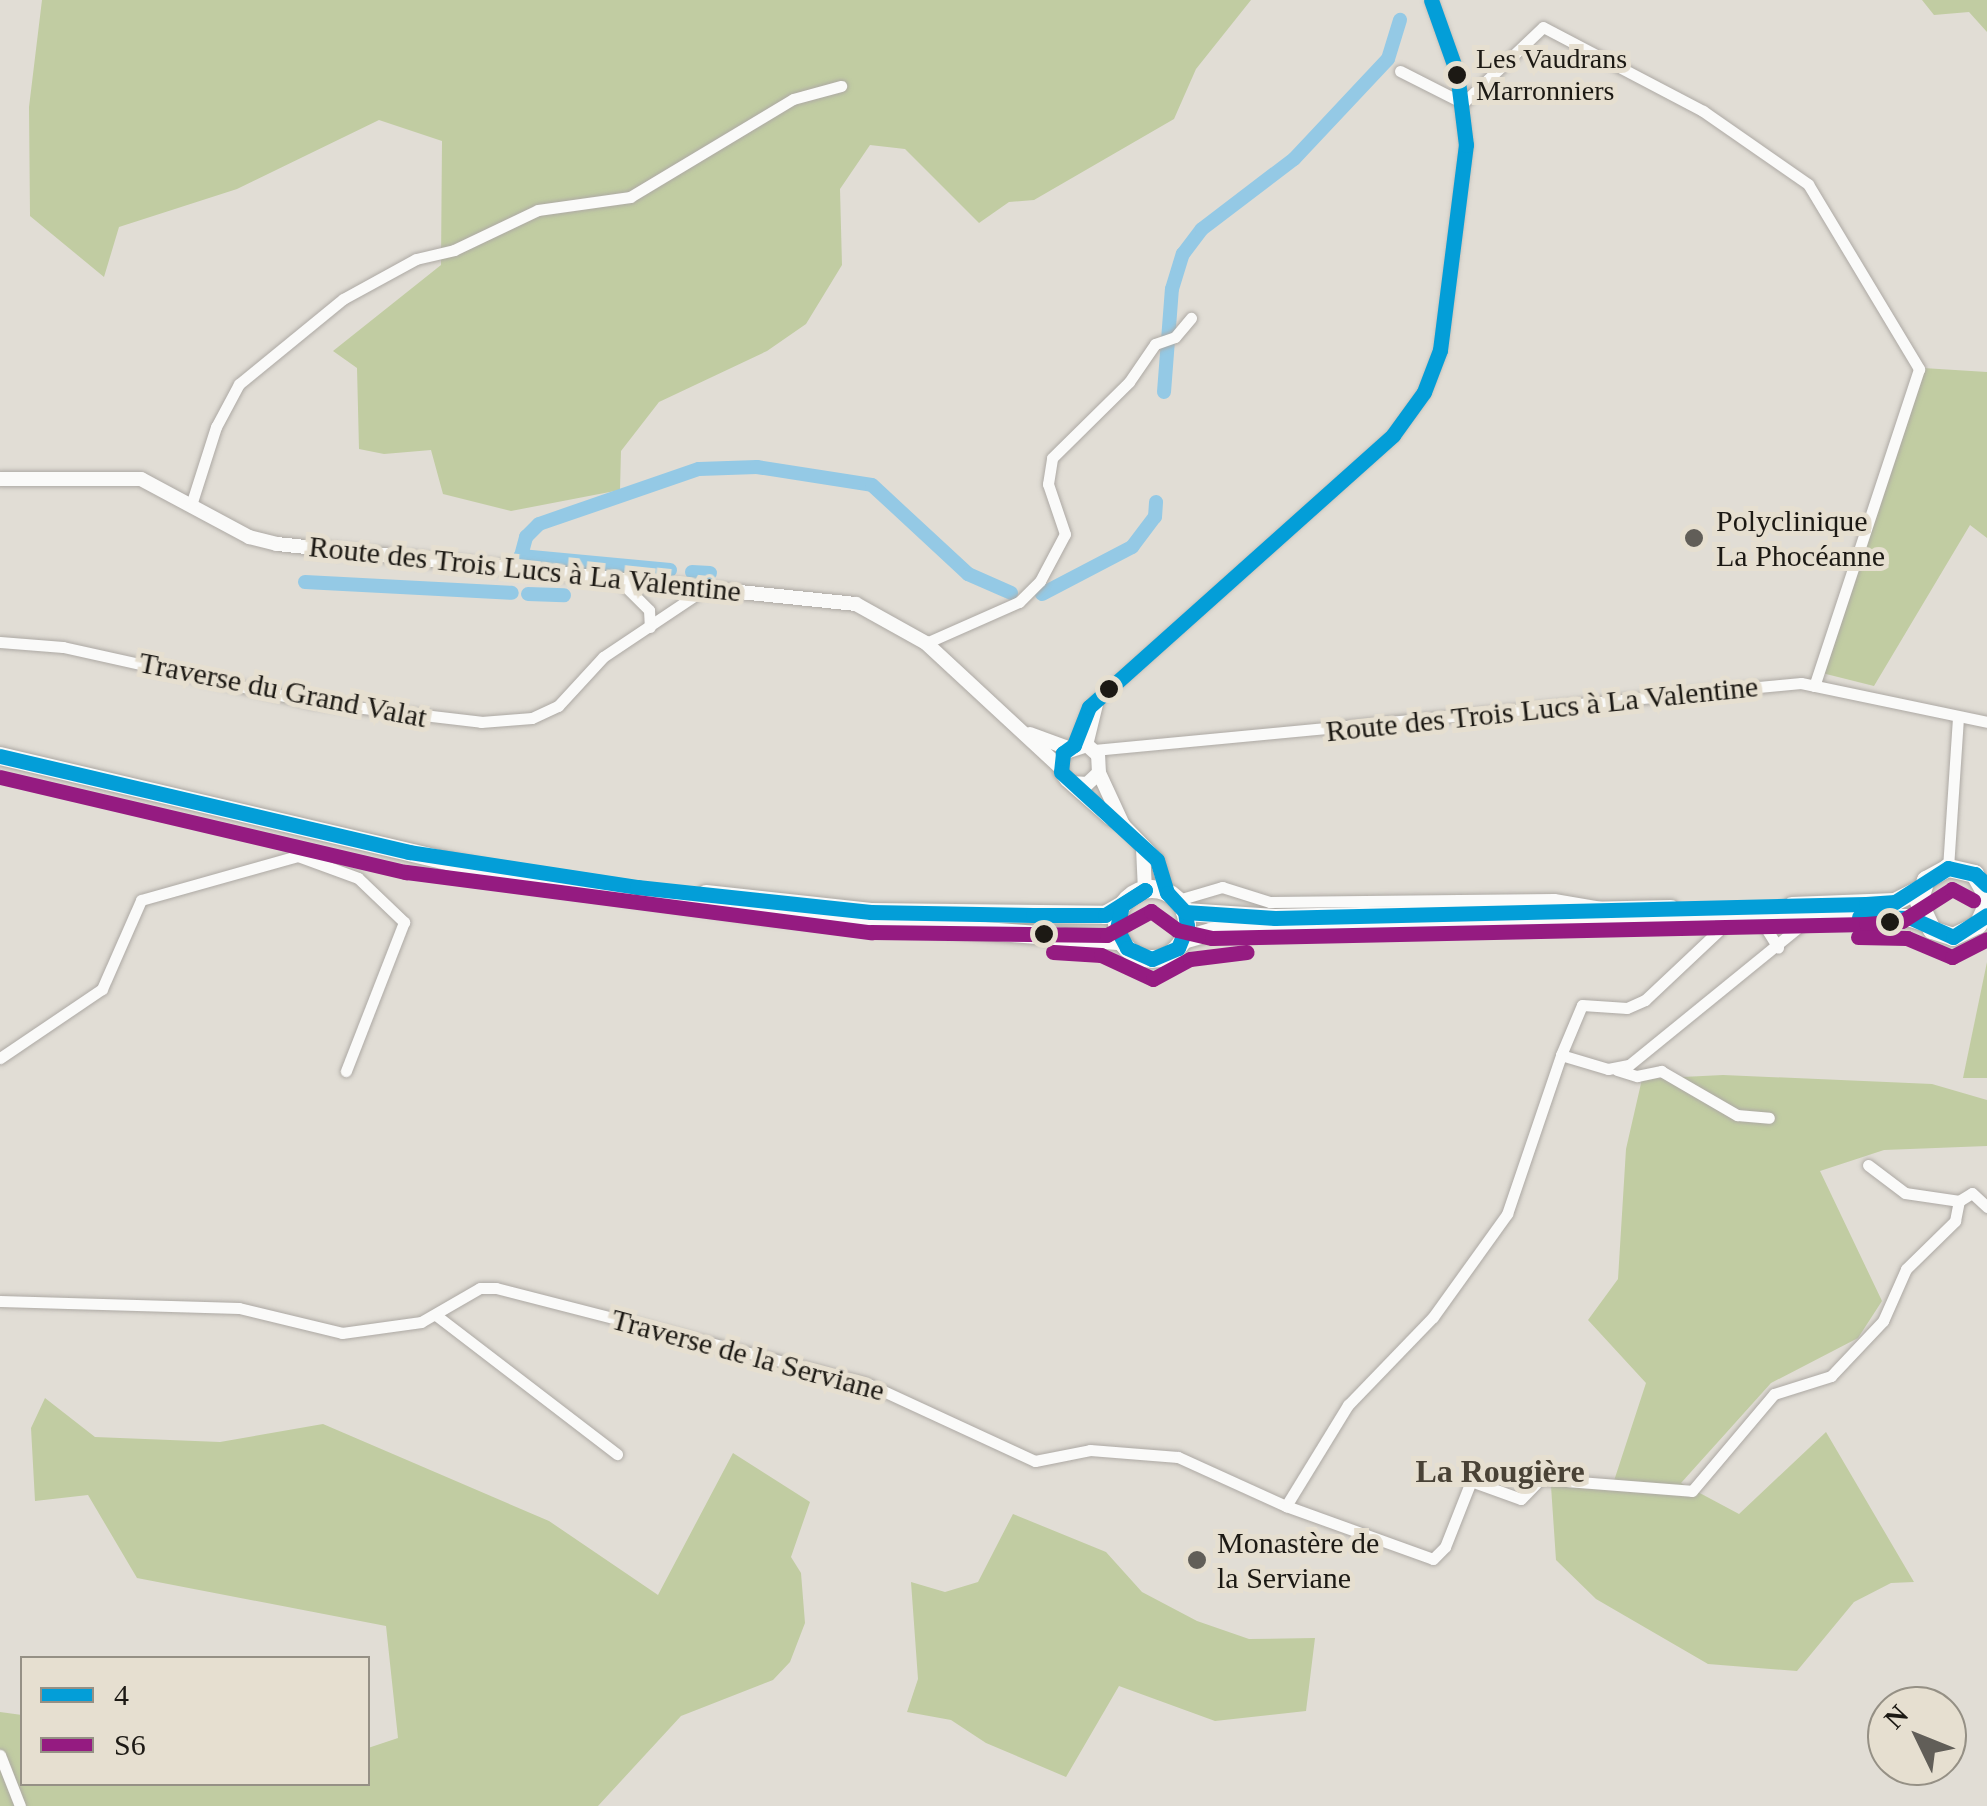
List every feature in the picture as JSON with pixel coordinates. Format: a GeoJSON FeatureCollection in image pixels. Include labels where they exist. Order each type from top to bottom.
{"type":"FeatureCollection","features":[{"type":"Feature","properties":{"kind":"main road"},"geometry":{"type":"LineString","coordinates":[[0,756],[536,882],[772,915],[1121,941],[1134,954],[1152,959],[1183,940],[1211,932],[1759,917],[1911,918],[1952,936],[1986,915],[1987,906]]}},
{"type":"Feature","properties":{"kind":"main road"},"geometry":{"type":"LineString","coordinates":[[409,852],[871,912],[1105,915],[1145,890],[1177,901],[1276,918],[1872,904],[1919,890],[1948,868],[1975,874],[1986,888]]}},
{"type":"Feature","properties":{"kind":"main road"},"geometry":{"type":"LineString","coordinates":[[1919,890],[1926,923]]}},
{"type":"Feature","properties":{"kind":"main road"},"geometry":{"type":"LineString","coordinates":[[1177,901],[1183,940]]}},
{"type":"Feature","properties":{"kind":"main road"},"geometry":{"type":"LineString","coordinates":[[1121,941],[1122,906]]}},
{"type":"Feature","properties":{"kind":"street"},"geometry":{"type":"LineString","coordinates":[[1060,767],[1081,747],[1101,696],[1392,435],[1424,392],[1440,350],[1463,207],[1462,103],[1431,0]]}},
{"type":"Feature","properties":{"kind":"street"},"geometry":{"type":"LineString","coordinates":[[1462,103],[1538,28],[1703,111],[1808,184],[1898,331],[1918,375],[1814,686]]}},
{"type":"Feature","properties":{"kind":"street"},"geometry":{"type":"LineString","coordinates":[[1400,71],[1462,103]]}},
{"type":"Feature","properties":{"kind":"street"},"geometry":{"type":"LineString","coordinates":[[192,502],[216,427],[239,384],[352,293],[416,259],[454,250],[538,210],[630,197],[792,99],[842,86]]}},
{"type":"Feature","properties":{"kind":"street"},"geometry":{"type":"LineString","coordinates":[[926,643],[1018,602],[1040,581],[1065,534],[1048,484],[1052,458],[1190,318]]}},
{"type":"Feature","properties":{"kind":"street","name":"Route des Trois Lucs à La Valentine"},"geometry":{"type":"LineString","coordinates":[[0,478],[126,477],[192,502],[249,537],[277,544],[856,604],[926,643],[1021,729],[1072,783],[1141,843],[1156,860],[1177,901]]}},
{"type":"Feature","properties":{"kind":"street"},"geometry":{"type":"LineString","coordinates":[[618,579],[649,610],[650,627]]}},
{"type":"Feature","properties":{"kind":"street","name":"Traverse du Grand Valat"},"geometry":{"type":"LineString","coordinates":[[0,642],[64,647],[312,702],[481,722],[532,718],[558,706],[592,667],[703,590]]}},
{"type":"Feature","properties":{"kind":"street","name":"Route des Trois Lucs à La Valentine"},"geometry":{"type":"LineString","coordinates":[[1021,729],[1081,747],[1789,685],[1814,686],[1987,722]]}},
{"type":"Feature","properties":{"kind":"street"},"geometry":{"type":"LineString","coordinates":[[1948,868],[1958,718]]}},
{"type":"Feature","properties":{"kind":"street"},"geometry":{"type":"LineString","coordinates":[[1081,747],[1123,826]]}},
{"type":"Feature","properties":{"kind":"street"},"geometry":{"type":"LineString","coordinates":[[1072,783],[1087,784],[1098,773]]}},
{"type":"Feature","properties":{"kind":"street"},"geometry":{"type":"LineString","coordinates":[[1141,843],[1145,890]]}},
{"type":"Feature","properties":{"kind":"street"},"geometry":{"type":"LineString","coordinates":[[0,1058],[102,989],[140,900],[298,856],[358,878],[404,922],[346,1070]]}},
{"type":"Feature","properties":{"kind":"street"},"geometry":{"type":"LineString","coordinates":[[1177,901],[1222,887],[1270,902],[1554,899],[1612,910]]}},
{"type":"Feature","properties":{"kind":"street"},"geometry":{"type":"LineString","coordinates":[[1759,917],[1778,947]]}},
{"type":"Feature","properties":{"kind":"street"},"geometry":{"type":"LineString","coordinates":[[1286,1506],[1348,1404],[1434,1317],[1507,1214],[1582,1005],[1627,1008],[1645,1000],[1732,918]]}},
{"type":"Feature","properties":{"kind":"street"},"geometry":{"type":"LineString","coordinates":[[1616,1070],[1778,947],[1810,918]]}},
{"type":"Feature","properties":{"kind":"street"},"geometry":{"type":"LineString","coordinates":[[1561,1055],[1637,1076],[1661,1071],[1737,1116],[1769,1118]]}},
{"type":"Feature","properties":{"kind":"street"},"geometry":{"type":"LineString","coordinates":[[1868,1165],[1905,1193],[1959,1202],[1978,1194],[1987,1207]]}},
{"type":"Feature","properties":{"kind":"street","name":"Traverse de la Serviane"},"geometry":{"type":"LineString","coordinates":[[0,1301],[239,1308],[342,1332],[436,1316],[470,1293],[496,1288],[866,1383],[1035,1462],[1090,1450],[1161,1453],[1286,1506],[1433,1559],[1445,1547],[1471,1481],[1521,1499],[1540,1478],[1684,1495],[1774,1394],[1831,1376],[1883,1320],[1906,1269],[1955,1221],[1959,1202]]}},
{"type":"Feature","properties":{"kind":"street"},"geometry":{"type":"LineString","coordinates":[[436,1316],[617,1454]]}},
{"type":"Feature","properties":{"kind":"street"},"geometry":{"type":"LineString","coordinates":[[0,1756],[20,1806]]}},
{"type":"Feature","properties":{"kind":"green space"},"geometry":{"type":"Polygon","coordinates":[[[42,0],[1251,0],[1196,69],[1174,119],[1034,200],[1009,202],[979,223],[905,149],[870,145],[840,189],[842,265],[806,324],[767,351],[659,402],[621,451],[620,490],[511,511],[443,494],[431,450],[384,454],[359,449],[357,368],[333,351],[441,265],[442,141],[379,120],[237,189],[119,227],[104,277],[30,216],[29,107],[42,0]]]}},
{"type":"Feature","properties":{"kind":"green space"},"geometry":{"type":"Polygon","coordinates":[[[1922,0],[1987,0],[1987,32],[1969,12],[1934,15],[1922,0]]]}},
{"type":"Feature","properties":{"kind":"green space"},"geometry":{"type":"Polygon","coordinates":[[[1923,368],[1987,372],[1987,538],[1970,525],[1874,686],[1822,673],[1923,368]]]}},
{"type":"Feature","properties":{"kind":"green space"},"geometry":{"type":"Polygon","coordinates":[[[1987,962],[1987,1078],[1963,1078],[1987,962]]]}},
{"type":"Feature","properties":{"kind":"green space"},"geometry":{"type":"Polygon","coordinates":[[[1723,1075],[1932,1084],[1987,1100],[1987,1146],[1884,1150],[1820,1171],[1882,1301],[1858,1338],[1771,1383],[1681,1483],[1739,1514],[1826,1432],[1914,1582],[1891,1583],[1854,1602],[1797,1671],[1708,1664],[1596,1599],[1556,1560],[1551,1486],[1611,1490],[1646,1383],[1588,1320],[1618,1279],[1626,1149],[1642,1079],[1723,1075]]]}},
{"type":"Feature","properties":{"kind":"green space"},"geometry":{"type":"Polygon","coordinates":[[[45,1398],[95,1437],[220,1442],[323,1424],[549,1521],[658,1595],[733,1453],[810,1502],[791,1557],[801,1573],[805,1623],[790,1662],[773,1680],[681,1716],[598,1806],[0,1806],[0,1712],[20,1715],[20,1786],[370,1786],[370,1747],[398,1738],[386,1626],[137,1578],[88,1495],[35,1501],[31,1428],[45,1398]]]}},
{"type":"Feature","properties":{"kind":"green space"},"geometry":{"type":"Polygon","coordinates":[[[1013,1514],[1106,1552],[1142,1592],[1197,1621],[1249,1639],[1315,1638],[1306,1711],[1215,1721],[1119,1686],[1066,1777],[986,1743],[951,1720],[907,1712],[918,1679],[911,1582],[945,1592],[978,1582],[1013,1514]]]}},
{"type":"Feature","properties":{"kind":"waterway"},"geometry":{"type":"LineString","coordinates":[[1164,392],[1172,289],[1183,254],[1202,229],[1294,159],[1388,59],[1400,20]]}},
{"type":"Feature","properties":{"kind":"waterway"},"geometry":{"type":"LineString","coordinates":[[670,570],[521,556],[526,537],[539,524],[699,469],[757,467],[872,485],[968,574],[1011,593]]}},
{"type":"Feature","properties":{"kind":"waterway"},"geometry":{"type":"LineString","coordinates":[[1042,594],[1132,547],[1155,517],[1156,502]]}},
{"type":"Feature","properties":{"kind":"waterway"},"geometry":{"type":"LineString","coordinates":[[692,572],[710,573]]}},
{"type":"Feature","properties":{"kind":"waterway"},"geometry":{"type":"LineString","coordinates":[[305,582],[512,593]]}},
{"type":"Feature","properties":{"kind":"waterway"},"geometry":{"type":"LineString","coordinates":[[528,594],[564,595]]}},
{"type":"Feature","properties":{"kind":"transit line","name":"4"},"geometry":{"type":"LineString","coordinates":[[1074,745],[1089,707],[1393,435],[1424,392],[1440,350],[1466,145],[1457,73],[1431,0]]}},
{"type":"Feature","properties":{"kind":"transit line","name":"4"},"geometry":{"type":"LineString","coordinates":[[1074,745],[1063,753],[1061,772],[1157,860],[1167,893]]}},
{"type":"Feature","properties":{"kind":"transit line","name":"4"},"geometry":{"type":"LineString","coordinates":[[0,756],[409,852],[637,887],[871,912],[1033,915],[1105,915],[1145,890]]}},
{"type":"Feature","properties":{"kind":"transit line","name":"S6"},"geometry":{"type":"LineString","coordinates":[[0,777],[406,872],[871,932],[1107,935],[1151,911],[1177,930],[1212,938],[1866,924],[1902,921],[1952,889],[1973,900]]}},
{"type":"Feature","properties":{"kind":"transit line","name":"4"},"geometry":{"type":"LineString","coordinates":[[1185,912],[1275,918],[1866,904],[1895,902],[1948,868],[1975,874],[1987,885]]}},
{"type":"Feature","properties":{"kind":"transit line","name":"4"},"geometry":{"type":"LineString","coordinates":[[1145,890],[1122,905],[1117,929],[1127,948],[1152,959],[1178,948],[1187,926],[1185,912],[1167,893]]}},
{"type":"Feature","properties":{"kind":"transit line","name":"4"},"geometry":{"type":"LineString","coordinates":[[1859,917],[1911,918],[1953,937],[1987,915]]}},
{"type":"Feature","properties":{"kind":"transit line","name":"S6"},"geometry":{"type":"LineString","coordinates":[[1858,937],[1907,938],[1952,957],[1987,939]]}},
{"type":"Feature","properties":{"kind":"transit line","name":"S6"},"geometry":{"type":"LineString","coordinates":[[1053,952],[1101,955],[1153,979],[1190,959],[1247,952]]}},
{"type":"Feature","properties":{"kind":"place","name":"Les Vaudrans Marronniers"},"geometry":{"type":"Point","coordinates":[1457,75]}},
{"type":"Feature","properties":{"kind":"place","name":"Polyclinique La Phocéanne"},"geometry":{"type":"Point","coordinates":[1694,538]}},
{"type":"Feature","properties":{"kind":"place","name":"Monastère de la Serviane"},"geometry":{"type":"Point","coordinates":[1197,1560]}},
{"type":"Feature","properties":{"kind":"district","name":"La Rougière"},"geometry":{"type":"Point","coordinates":[1500,1471]}}]}
